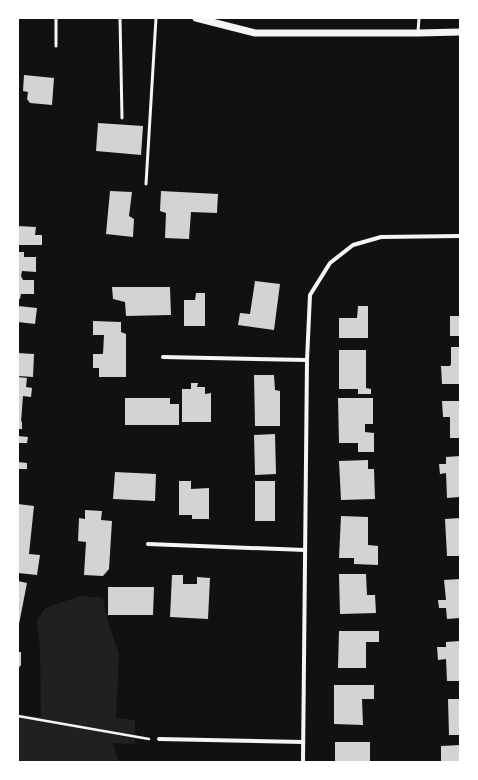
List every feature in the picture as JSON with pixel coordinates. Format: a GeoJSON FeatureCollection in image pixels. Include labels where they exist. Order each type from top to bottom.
{"type":"FeatureCollection","features":[{"type":"Feature","properties":{"kind":"street"},"geometry":{"type":"LineString","coordinates":[[196,18],[255,33],[460,32]]}},
{"type":"Feature","properties":{"kind":"street"},"geometry":{"type":"LineString","coordinates":[[303,762],[307,360],[310,295],[330,263],[353,245],[381,237],[460,236]]}},
{"type":"Feature","properties":{"kind":"street"},"geometry":{"type":"LineString","coordinates":[[163,357],[307,360]]}},
{"type":"Feature","properties":{"kind":"street"},"geometry":{"type":"LineString","coordinates":[[148,544],[305,550]]}},
{"type":"Feature","properties":{"kind":"street"},"geometry":{"type":"LineString","coordinates":[[159,739],[303,742]]}},
{"type":"Feature","properties":{"kind":"lane"},"geometry":{"type":"LineString","coordinates":[[56,18],[56,46]]}},
{"type":"Feature","properties":{"kind":"lane"},"geometry":{"type":"LineString","coordinates":[[120,18],[122,118]]}},
{"type":"Feature","properties":{"kind":"lane"},"geometry":{"type":"LineString","coordinates":[[146,184],[156,18]]}},
{"type":"Feature","properties":{"kind":"lane"},"geometry":{"type":"LineString","coordinates":[[418,33],[419,18]]}},
{"type":"Feature","properties":{"kind":"path"},"geometry":{"type":"LineString","coordinates":[[18,716],[145,739],[159,739]]}},
{"type":"Feature","properties":{"kind":"shaded area"},"geometry":{"type":"Polygon","coordinates":[[[80,596],[103,598],[108,622],[119,654],[116,718],[135,720],[135,744],[112,743],[119,762],[18,762],[18,715],[41,717],[40,648],[37,621],[45,608],[80,596]]]}},
{"type":"Feature","properties":{"kind":"building"},"geometry":{"type":"Polygon","coordinates":[[[24,75],[54,78],[52,105],[30,103],[27,99],[28,92],[23,91],[24,75]]]}},
{"type":"Feature","properties":{"kind":"building"},"geometry":{"type":"Polygon","coordinates":[[[98,123],[143,126],[141,155],[96,151],[98,123]]]}},
{"type":"Feature","properties":{"kind":"building"},"geometry":{"type":"Polygon","coordinates":[[[110,191],[132,192],[129,216],[134,219],[133,237],[106,234],[110,191]]]}},
{"type":"Feature","properties":{"kind":"building"},"geometry":{"type":"Polygon","coordinates":[[[161,191],[218,194],[217,213],[191,212],[189,239],[165,238],[166,213],[160,211],[161,191]]]}},
{"type":"Feature","properties":{"kind":"building"},"geometry":{"type":"Polygon","coordinates":[[[18,226],[36,227],[35,235],[42,235],[42,245],[18,245],[18,226]]]}},
{"type":"Feature","properties":{"kind":"building"},"geometry":{"type":"Polygon","coordinates":[[[18,252],[24,252],[24,257],[36,257],[36,272],[22,271],[21,276],[23,280],[34,280],[34,294],[21,294],[20,299],[18,299],[18,252]]]}},
{"type":"Feature","properties":{"kind":"building"},"geometry":{"type":"Polygon","coordinates":[[[255,281],[280,284],[274,330],[238,325],[240,313],[250,314],[255,281]]]}},
{"type":"Feature","properties":{"kind":"building"},"geometry":{"type":"Polygon","coordinates":[[[112,287],[170,287],[171,315],[126,316],[125,302],[113,299],[112,287]]]}},
{"type":"Feature","properties":{"kind":"building"},"geometry":{"type":"Polygon","coordinates":[[[196,293],[205,293],[205,326],[184,326],[184,300],[195,300],[196,293]]]}},
{"type":"Feature","properties":{"kind":"building"},"geometry":{"type":"Polygon","coordinates":[[[18,306],[37,308],[35,324],[18,322],[18,306]]]}},
{"type":"Feature","properties":{"kind":"building"},"geometry":{"type":"Polygon","coordinates":[[[358,306],[368,306],[368,338],[339,338],[339,318],[357,318],[358,306]]]}},
{"type":"Feature","properties":{"kind":"building"},"geometry":{"type":"Polygon","coordinates":[[[450,316],[460,316],[460,336],[450,336],[450,316]]]}},
{"type":"Feature","properties":{"kind":"building"},"geometry":{"type":"Polygon","coordinates":[[[93,321],[121,322],[121,332],[126,334],[126,377],[99,377],[99,368],[93,368],[93,354],[103,354],[104,335],[93,335],[93,321]]]}},
{"type":"Feature","properties":{"kind":"building"},"geometry":{"type":"Polygon","coordinates":[[[451,347],[460,347],[460,384],[442,384],[441,366],[450,366],[451,347]]]}},
{"type":"Feature","properties":{"kind":"building"},"geometry":{"type":"Polygon","coordinates":[[[339,350],[366,350],[366,388],[371,389],[371,394],[358,394],[358,389],[339,389],[339,350]]]}},
{"type":"Feature","properties":{"kind":"building"},"geometry":{"type":"Polygon","coordinates":[[[18,353],[34,354],[33,377],[18,376],[18,353]]]}},
{"type":"Feature","properties":{"kind":"building"},"geometry":{"type":"Polygon","coordinates":[[[254,375],[274,375],[275,390],[280,391],[280,426],[255,426],[254,375]]]}},
{"type":"Feature","properties":{"kind":"building"},"geometry":{"type":"Polygon","coordinates":[[[18,377],[27,378],[26,387],[32,388],[31,397],[23,396],[21,422],[22,421],[22,429],[18,429],[18,377]]]}},
{"type":"Feature","properties":{"kind":"building"},"geometry":{"type":"Polygon","coordinates":[[[191,383],[198,383],[197,387],[205,387],[205,394],[211,393],[211,422],[182,422],[182,389],[191,389],[191,383]]]}},
{"type":"Feature","properties":{"kind":"building"},"geometry":{"type":"Polygon","coordinates":[[[125,398],[170,398],[170,404],[179,404],[179,425],[125,425],[125,398]]]}},
{"type":"Feature","properties":{"kind":"building"},"geometry":{"type":"Polygon","coordinates":[[[338,398],[373,398],[373,424],[365,424],[365,432],[374,433],[374,452],[358,452],[358,443],[339,443],[338,398]]]}},
{"type":"Feature","properties":{"kind":"building"},"geometry":{"type":"Polygon","coordinates":[[[442,401],[460,401],[460,438],[450,438],[450,417],[443,417],[442,401]]]}},
{"type":"Feature","properties":{"kind":"building"},"geometry":{"type":"Polygon","coordinates":[[[275,434],[276,474],[255,475],[254,435],[275,434]]]}},
{"type":"Feature","properties":{"kind":"building"},"geometry":{"type":"Polygon","coordinates":[[[18,436],[28,437],[27,443],[18,443],[18,436]]]}},
{"type":"Feature","properties":{"kind":"building"},"geometry":{"type":"Polygon","coordinates":[[[460,456],[460,497],[447,498],[446,473],[440,474],[439,464],[446,464],[446,457],[460,456]]]}},
{"type":"Feature","properties":{"kind":"building"},"geometry":{"type":"Polygon","coordinates":[[[368,460],[368,469],[374,469],[375,499],[341,500],[339,461],[368,460]]]}},
{"type":"Feature","properties":{"kind":"building"},"geometry":{"type":"Polygon","coordinates":[[[18,462],[27,463],[27,469],[18,469],[18,462]]]}},
{"type":"Feature","properties":{"kind":"building"},"geometry":{"type":"Polygon","coordinates":[[[115,472],[156,474],[155,501],[113,499],[115,472]]]}},
{"type":"Feature","properties":{"kind":"building"},"geometry":{"type":"Polygon","coordinates":[[[179,481],[191,481],[191,489],[209,488],[209,519],[192,519],[192,515],[179,515],[179,481]]]}},
{"type":"Feature","properties":{"kind":"building"},"geometry":{"type":"Polygon","coordinates":[[[255,481],[275,481],[275,521],[255,521],[255,481]]]}},
{"type":"Feature","properties":{"kind":"building"},"geometry":{"type":"Polygon","coordinates":[[[18,504],[34,506],[29,554],[40,555],[37,575],[18,573],[18,504]]]}},
{"type":"Feature","properties":{"kind":"building"},"geometry":{"type":"Polygon","coordinates":[[[85,510],[102,511],[101,520],[112,521],[109,569],[103,576],[84,575],[86,542],[78,541],[79,518],[85,519],[85,510]]]}},
{"type":"Feature","properties":{"kind":"building"},"geometry":{"type":"Polygon","coordinates":[[[341,516],[368,517],[368,545],[378,546],[378,565],[354,564],[354,558],[339,558],[341,516]]]}},
{"type":"Feature","properties":{"kind":"building"},"geometry":{"type":"Polygon","coordinates":[[[460,518],[460,556],[447,556],[445,519],[460,518]]]}},
{"type":"Feature","properties":{"kind":"building"},"geometry":{"type":"Polygon","coordinates":[[[339,574],[366,574],[367,595],[375,595],[376,613],[340,614],[339,574]]]}},
{"type":"Feature","properties":{"kind":"building"},"geometry":{"type":"Polygon","coordinates":[[[172,575],[183,575],[183,584],[197,584],[197,577],[210,578],[208,619],[170,617],[172,575]]]}},
{"type":"Feature","properties":{"kind":"building"},"geometry":{"type":"Polygon","coordinates":[[[460,579],[460,618],[447,619],[446,608],[439,608],[438,600],[446,600],[444,580],[460,579]]]}},
{"type":"Feature","properties":{"kind":"building"},"geometry":{"type":"Polygon","coordinates":[[[18,581],[27,583],[19,624],[18,624],[18,581]]]}},
{"type":"Feature","properties":{"kind":"building"},"geometry":{"type":"Polygon","coordinates":[[[108,587],[154,587],[153,615],[108,615],[108,587]]]}},
{"type":"Feature","properties":{"kind":"building"},"geometry":{"type":"Polygon","coordinates":[[[339,631],[379,631],[379,642],[366,642],[366,668],[338,668],[339,631]]]}},
{"type":"Feature","properties":{"kind":"building"},"geometry":{"type":"Polygon","coordinates":[[[460,641],[460,681],[447,681],[446,659],[438,660],[437,647],[446,647],[446,642],[460,641]]]}},
{"type":"Feature","properties":{"kind":"building"},"geometry":{"type":"Polygon","coordinates":[[[18,652],[21,652],[21,665],[18,669],[18,652]]]}},
{"type":"Feature","properties":{"kind":"building"},"geometry":{"type":"Polygon","coordinates":[[[334,685],[374,685],[374,699],[362,699],[363,725],[334,724],[334,685]]]}},
{"type":"Feature","properties":{"kind":"building"},"geometry":{"type":"Polygon","coordinates":[[[448,699],[460,699],[460,735],[449,735],[448,699]]]}},
{"type":"Feature","properties":{"kind":"building"},"geometry":{"type":"Polygon","coordinates":[[[335,742],[370,742],[370,762],[335,762],[335,742]]]}},
{"type":"Feature","properties":{"kind":"building"},"geometry":{"type":"Polygon","coordinates":[[[460,745],[460,762],[441,762],[441,746],[460,745]]]}}]}
